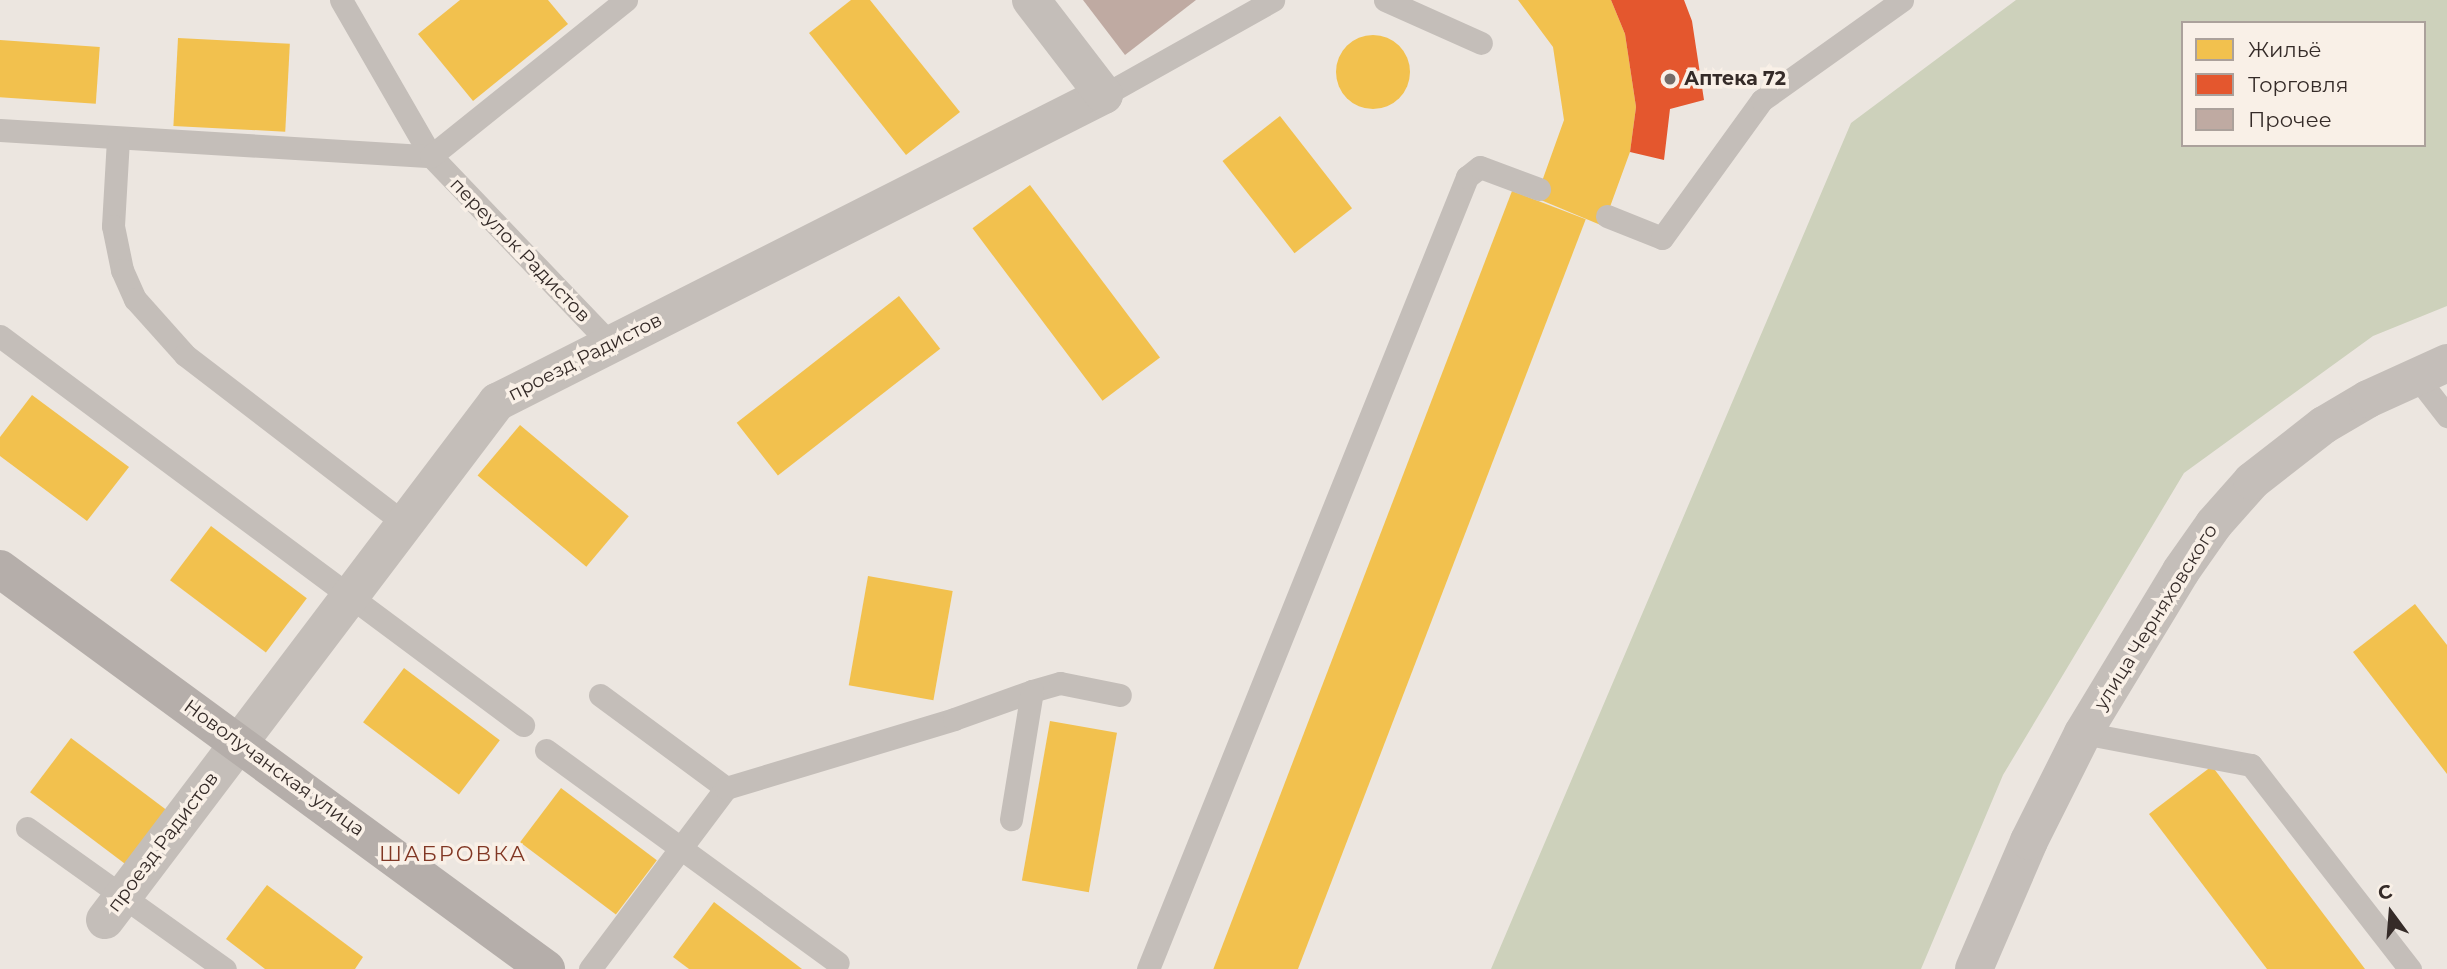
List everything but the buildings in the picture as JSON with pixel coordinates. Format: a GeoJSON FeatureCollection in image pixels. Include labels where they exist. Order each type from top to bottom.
{"type":"FeatureCollection","features":[{"type":"Feature","properties":{"kind":"street"},"geometry":{"type":"LineString","coordinates":[[1031,0],[1104,95]]}},
{"type":"Feature","properties":{"kind":"street","name":"проезд Радистов"},"geometry":{"type":"LineString","coordinates":[[114,908],[403,522],[497,402],[1104,95]]}},
{"type":"Feature","properties":{"kind":"street","name":"улица Черняховского"},"geometry":{"type":"LineString","coordinates":[[1974,969],[2029,841],[2083,733],[2181,571],[2214,524],[2252,481],[2324,425],[2368,399],[2431,370]]}},
{"type":"Feature","properties":{"kind":"street","name":"Новолучанская улица"},"geometry":{"type":"LineString","coordinates":[[0,569],[239,741],[546,969]]}},
{"type":"Feature","properties":{"kind":"lane","name":"переулок Радистов"},"geometry":{"type":"LineString","coordinates":[[341,0],[430,156],[610,344]]}},
{"type":"Feature","properties":{"kind":"lane"},"geometry":{"type":"LineString","coordinates":[[0,130],[430,156],[626,0]]}},
{"type":"Feature","properties":{"kind":"lane"},"geometry":{"type":"LineString","coordinates":[[1104,95],[1273,0]]}},
{"type":"Feature","properties":{"kind":"lane"},"geometry":{"type":"LineString","coordinates":[[1385,0],[1482,43]]}},
{"type":"Feature","properties":{"kind":"lane"},"geometry":{"type":"LineString","coordinates":[[1607,216],[1662,237],[1762,100],[1902,0]]}},
{"type":"Feature","properties":{"kind":"lane"},"geometry":{"type":"LineString","coordinates":[[118,139],[113,226],[122,270],[135,299],[185,355],[403,522]]}},
{"type":"Feature","properties":{"kind":"lane"},"geometry":{"type":"LineString","coordinates":[[1148,969],[1467,177],[1480,167],[1539,189]]}},
{"type":"Feature","properties":{"kind":"lane"},"geometry":{"type":"LineString","coordinates":[[0,336],[523,725]]}},
{"type":"Feature","properties":{"kind":"lane"},"geometry":{"type":"LineString","coordinates":[[2431,370],[2447,416]]}},
{"type":"Feature","properties":{"kind":"lane"},"geometry":{"type":"LineString","coordinates":[[590,969],[726,788],[954,719],[1060,683],[1120,695]]}},
{"type":"Feature","properties":{"kind":"lane"},"geometry":{"type":"LineString","coordinates":[[1011,818],[1032,691]]}},
{"type":"Feature","properties":{"kind":"lane"},"geometry":{"type":"LineString","coordinates":[[600,695],[726,788]]}},
{"type":"Feature","properties":{"kind":"lane"},"geometry":{"type":"LineString","coordinates":[[2083,733],[2251,765],[2410,969]]}},
{"type":"Feature","properties":{"kind":"lane"},"geometry":{"type":"LineString","coordinates":[[546,750],[838,963]]}},
{"type":"Feature","properties":{"kind":"lane"},"geometry":{"type":"LineString","coordinates":[[27,828],[114,908],[225,969]]}},
{"type":"Feature","properties":{"kind":"green space"},"geometry":{"type":"Polygon","coordinates":[[[2016,0],[2447,0],[2447,306],[2373,336],[2184,473],[2003,775],[1921,969],[1491,969],[1851,123],[2016,0]]]}},
{"type":"Feature","properties":{"kind":"place","name":"Аптека 72"},"geometry":{"type":"Point","coordinates":[1670,79]}},
{"type":"Feature","properties":{"kind":"district","name":"ШАБРОВКА"},"geometry":{"type":"Point","coordinates":[453,854]}}]}
